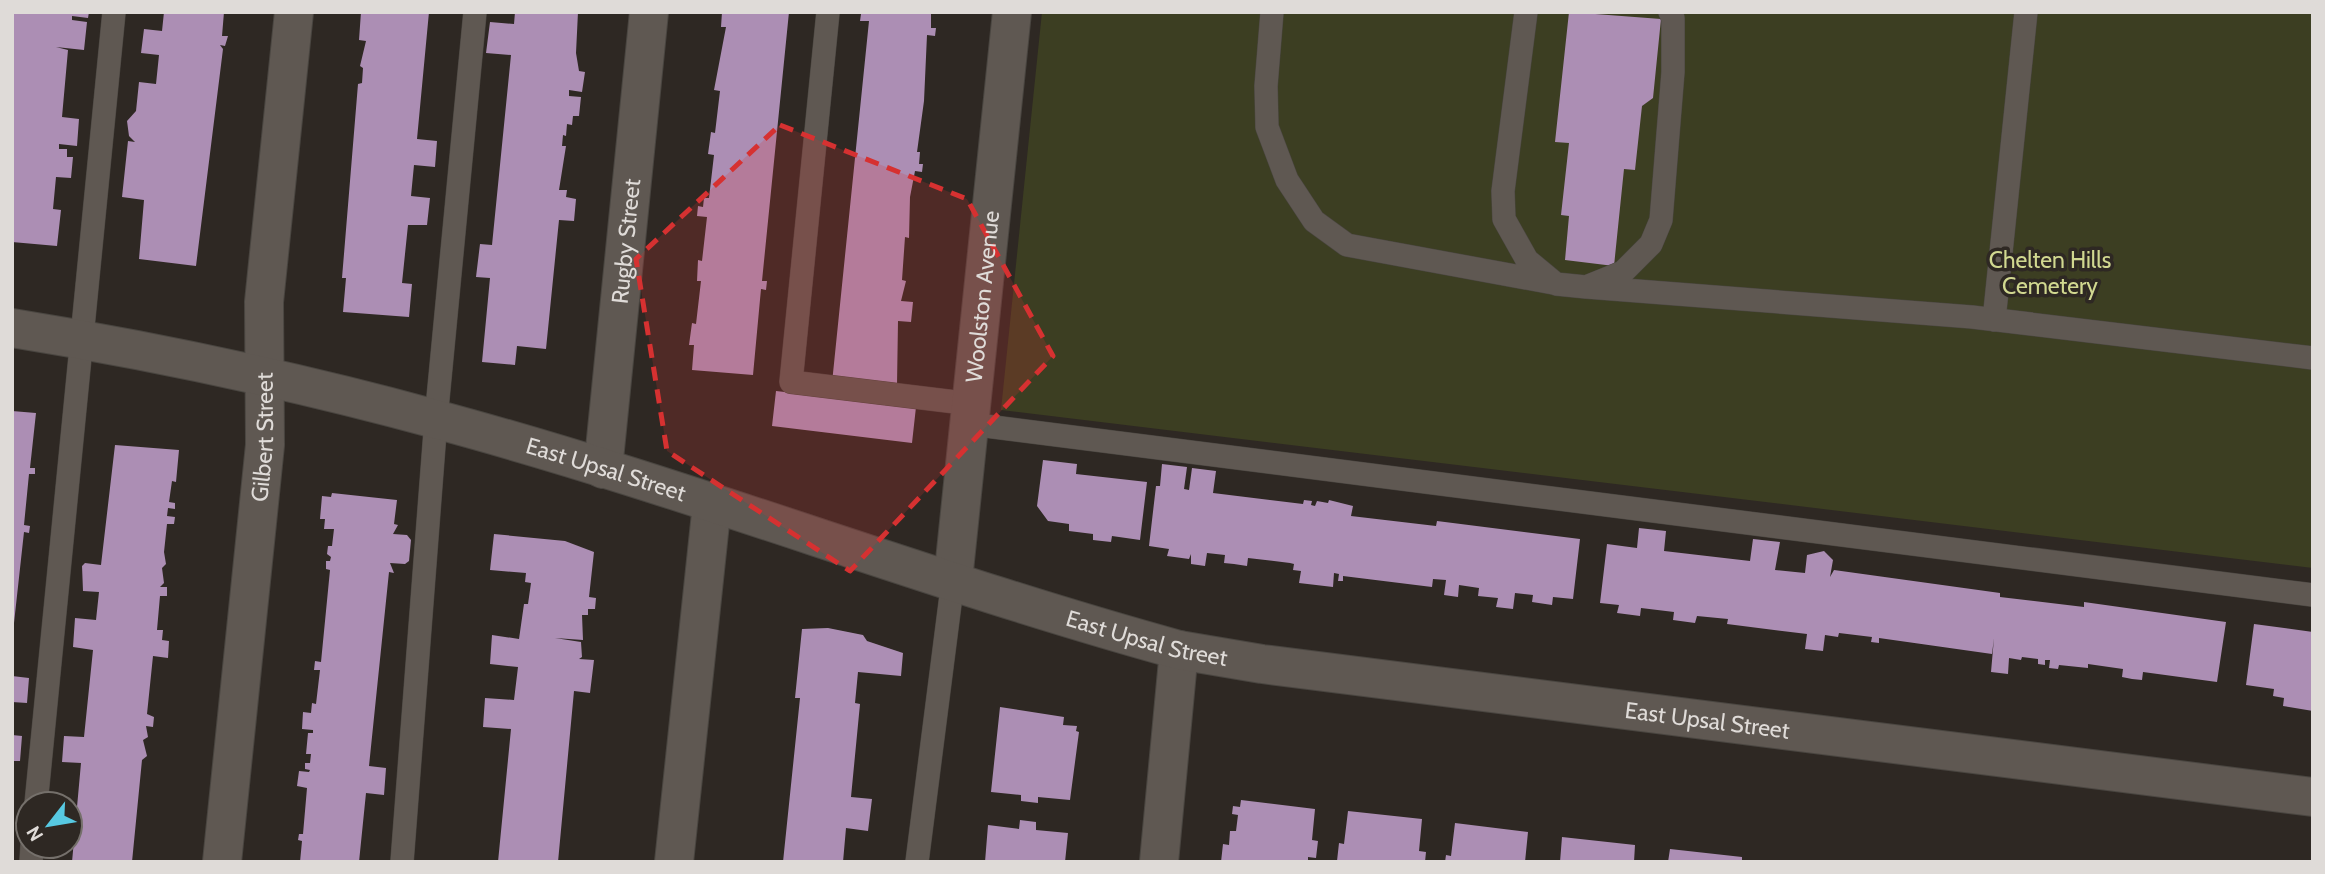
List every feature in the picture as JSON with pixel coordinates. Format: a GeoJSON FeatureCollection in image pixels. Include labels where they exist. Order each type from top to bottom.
{"type":"FeatureCollection","features":[{"type":"Feature","properties":{"kind":"street","name":"Gilbert Street"},"geometry":{"type":"LineString","coordinates":[[222,862],[265,446],[264,302],[294,12]]}},
{"type":"Feature","properties":{"kind":"street","name":"Rugby Street"},"geometry":{"type":"LineString","coordinates":[[603,469],[649,12]]}},
{"type":"Feature","properties":{"kind":"street","name":"Woolston Avenue"},"geometry":{"type":"LineString","coordinates":[[953,580],[1012,12]]}},
{"type":"Feature","properties":{"kind":"street","name":"East Upsal Street"},"geometry":{"type":"LineString","coordinates":[[12,328],[265,376],[436,419],[1179,650],[1262,664],[2313,797]]}},
{"type":"Feature","properties":{"kind":"street"},"geometry":{"type":"LineString","coordinates":[[674,862],[712,504]]}},
{"type":"Feature","properties":{"kind":"street"},"geometry":{"type":"LineString","coordinates":[[1159,862],[1179,650]]}},
{"type":"Feature","properties":{"kind":"lane"},"geometry":{"type":"LineString","coordinates":[[37,790],[114,12]]}},
{"type":"Feature","properties":{"kind":"lane"},"geometry":{"type":"LineString","coordinates":[[402,862],[436,419],[475,12]]}},
{"type":"Feature","properties":{"kind":"lane"},"geometry":{"type":"LineString","coordinates":[[828,12],[790,382],[971,414],[2313,595]]}},
{"type":"Feature","properties":{"kind":"lane"},"geometry":{"type":"LineString","coordinates":[[1272,12],[1266,86],[1268,127],[1287,180],[1314,221],[1347,245],[1556,284],[1994,320],[2313,358]]}},
{"type":"Feature","properties":{"kind":"lane"},"geometry":{"type":"LineString","coordinates":[[1526,12],[1503,191],[1504,219],[1527,260],[1556,284]]}},
{"type":"Feature","properties":{"kind":"lane"},"geometry":{"type":"LineString","coordinates":[[1586,287],[1623,272],[1651,244],[1661,220],[1673,72],[1673,18],[1670,12]]}},
{"type":"Feature","properties":{"kind":"lane"},"geometry":{"type":"LineString","coordinates":[[1994,320],[2026,12]]}},
{"type":"Feature","properties":{"kind":"lane"},"geometry":{"type":"LineString","coordinates":[[918,862],[953,580]]}},
{"type":"Feature","properties":{"kind":"highlighted area"},"geometry":{"type":"Polygon","coordinates":[[[780,125],[967,199],[1053,356],[850,571],[667,451],[636,259],[780,125]]]}},
{"type":"Feature","properties":{"kind":"green space","name":"Chelten Hills Cemetery"},"geometry":{"type":"Polygon","coordinates":[[[1042,12],[2313,12],[2313,568],[1001,410],[1042,12]]]}},
{"type":"Feature","properties":{"kind":"building"},"geometry":{"type":"Polygon","coordinates":[[[12,12],[89,12],[88,18],[72,16],[72,20],[87,22],[84,50],[56,47],[68,50],[62,117],[79,119],[77,146],[59,144],[59,149],[67,149],[67,157],[73,157],[71,178],[56,177],[53,209],[61,210],[57,246],[12,242],[12,12]]]}},
{"type":"Feature","properties":{"kind":"building"},"geometry":{"type":"Polygon","coordinates":[[[164,12],[224,12],[222,36],[228,36],[225,46],[220,45],[223,49],[196,266],[139,259],[144,200],[122,197],[128,141],[135,142],[129,136],[127,121],[136,111],[139,82],[156,84],[159,55],[141,53],[144,29],[162,31],[164,12]]]}},
{"type":"Feature","properties":{"kind":"building"},"geometry":{"type":"Polygon","coordinates":[[[361,12],[429,12],[417,139],[437,141],[435,167],[414,165],[411,196],[430,198],[427,225],[408,225],[402,283],[412,284],[409,317],[343,312],[346,278],[342,278],[358,84],[362,83],[363,68],[360,66],[366,41],[359,40],[361,12]]]}},
{"type":"Feature","properties":{"kind":"building"},"geometry":{"type":"Polygon","coordinates":[[[515,12],[578,12],[576,53],[579,71],[585,72],[582,92],[569,90],[569,96],[581,97],[579,116],[573,116],[572,125],[567,124],[566,136],[563,135],[562,146],[566,146],[559,190],[567,190],[566,197],[576,199],[574,221],[559,220],[546,349],[517,346],[515,365],[482,362],[490,278],[476,277],[480,244],[492,245],[511,55],[486,53],[490,22],[514,24],[515,12]]]}},
{"type":"Feature","properties":{"kind":"building"},"geometry":{"type":"Polygon","coordinates":[[[722,12],[789,12],[762,281],[767,281],[766,290],[761,289],[753,375],[692,370],[694,345],[689,345],[692,323],[696,324],[701,281],[697,281],[698,260],[702,261],[707,217],[697,216],[698,206],[703,207],[704,198],[709,198],[714,155],[708,154],[711,132],[715,133],[720,91],[714,90],[726,27],[721,27],[722,12]]]}},
{"type":"Feature","properties":{"kind":"building"},"geometry":{"type":"Polygon","coordinates":[[[931,12],[931,28],[936,28],[935,36],[927,35],[924,101],[917,152],[920,152],[919,164],[923,164],[922,172],[915,171],[910,197],[909,238],[905,237],[902,280],[906,281],[901,301],[913,302],[911,322],[898,321],[897,385],[832,383],[869,21],[860,21],[861,14],[931,12]]]}},
{"type":"Feature","properties":{"kind":"building"},"geometry":{"type":"Polygon","coordinates":[[[1569,12],[1661,19],[1653,98],[1642,106],[1635,170],[1624,169],[1614,266],[1565,260],[1569,216],[1561,215],[1569,143],[1555,142],[1569,12]]]}},
{"type":"Feature","properties":{"kind":"building"},"geometry":{"type":"Polygon","coordinates":[[[776,391],[916,407],[912,443],[772,426],[776,391]]]}},
{"type":"Feature","properties":{"kind":"building"},"geometry":{"type":"Polygon","coordinates":[[[12,411],[36,413],[30,468],[35,468],[35,474],[29,474],[24,525],[30,526],[29,533],[24,532],[14,623],[12,411]]]}},
{"type":"Feature","properties":{"kind":"building"},"geometry":{"type":"Polygon","coordinates":[[[115,445],[179,450],[176,482],[172,481],[169,502],[175,503],[175,509],[168,508],[167,516],[175,517],[174,524],[167,524],[164,552],[166,564],[162,568],[164,583],[160,587],[167,587],[167,596],[160,596],[157,630],[163,630],[162,640],[169,641],[168,658],[153,656],[147,714],[154,717],[153,727],[146,726],[148,737],[143,740],[147,756],[142,760],[132,862],[72,862],[84,860],[84,790],[79,790],[81,763],[62,762],[64,736],[84,737],[93,650],[73,647],[75,618],[96,620],[99,592],[83,591],[82,566],[85,563],[101,565],[115,445]]]}},
{"type":"Feature","properties":{"kind":"building"},"geometry":{"type":"Polygon","coordinates":[[[1043,460],[1077,464],[1076,474],[1147,482],[1140,540],[1112,536],[1111,542],[1093,540],[1093,534],[1069,531],[1069,524],[1048,521],[1037,506],[1043,460]]]}},
{"type":"Feature","properties":{"kind":"building"},"geometry":{"type":"Polygon","coordinates":[[[1162,464],[1187,467],[1184,489],[1189,490],[1192,468],[1216,471],[1213,493],[1303,504],[1304,500],[1312,501],[1311,505],[1315,506],[1317,501],[1328,503],[1329,500],[1353,506],[1351,516],[1436,526],[1437,521],[1580,539],[1573,599],[1553,597],[1552,605],[1532,602],[1533,595],[1515,593],[1513,609],[1496,607],[1498,598],[1478,596],[1479,588],[1459,585],[1458,597],[1444,595],[1446,580],[1433,579],[1432,587],[1343,576],[1343,581],[1338,581],[1339,574],[1334,573],[1333,587],[1299,583],[1301,571],[1293,570],[1294,564],[1290,563],[1248,558],[1247,566],[1224,563],[1225,555],[1207,553],[1205,566],[1191,564],[1191,554],[1189,559],[1167,556],[1169,549],[1149,546],[1156,486],[1160,486],[1162,464]]]}},
{"type":"Feature","properties":{"kind":"building"},"geometry":{"type":"Polygon","coordinates":[[[332,493],[397,500],[394,524],[398,525],[393,534],[407,535],[411,540],[409,561],[405,564],[390,563],[394,573],[389,572],[369,766],[386,768],[384,795],[366,793],[359,862],[300,862],[302,841],[298,840],[299,834],[303,834],[307,788],[297,786],[299,771],[310,770],[305,769],[305,763],[310,763],[311,754],[306,754],[308,733],[313,733],[313,730],[302,729],[303,712],[311,713],[312,703],[316,704],[320,670],[314,670],[315,661],[321,662],[330,570],[326,569],[326,561],[330,561],[331,557],[327,554],[328,546],[332,546],[334,529],[324,529],[325,519],[320,519],[322,496],[331,497],[332,493]]]}},
{"type":"Feature","properties":{"kind":"building"},"geometry":{"type":"Polygon","coordinates":[[[1639,528],[1666,531],[1664,551],[1750,561],[1753,539],[1780,542],[1775,570],[1805,573],[1807,555],[1824,551],[1833,560],[1830,577],[1834,570],[2000,593],[2000,597],[2084,607],[2084,602],[2226,622],[2217,682],[2143,672],[2142,680],[2132,679],[2122,677],[2123,669],[2088,664],[2088,668],[2059,665],[2058,669],[2049,668],[2050,660],[2045,660],[2045,665],[2038,664],[2038,659],[2022,657],[2021,660],[2009,658],[2008,674],[1991,672],[1994,638],[1992,654],[1879,638],[1879,643],[1871,642],[1872,637],[1839,633],[1838,637],[1825,635],[1823,651],[1805,649],[1807,634],[1727,624],[1728,619],[1697,616],[1695,623],[1673,620],[1674,612],[1641,608],[1640,616],[1617,613],[1619,605],[1600,603],[1607,544],[1637,548],[1639,528]]]}},
{"type":"Feature","properties":{"kind":"building"},"geometry":{"type":"Polygon","coordinates":[[[494,534],[565,541],[594,552],[589,597],[596,598],[595,609],[588,609],[588,615],[582,615],[583,640],[555,638],[581,642],[582,657],[579,659],[594,660],[590,693],[574,691],[558,862],[498,862],[511,729],[483,727],[485,698],[514,700],[518,667],[490,664],[492,635],[519,639],[524,604],[528,604],[531,583],[525,582],[526,573],[490,570],[494,534]]]}},
{"type":"Feature","properties":{"kind":"building"},"geometry":{"type":"Polygon","coordinates":[[[2254,624],[2313,632],[2313,711],[2283,706],[2284,698],[2273,696],[2274,689],[2246,685],[2254,624]]]}},
{"type":"Feature","properties":{"kind":"building"},"geometry":{"type":"Polygon","coordinates":[[[828,628],[863,635],[867,641],[903,653],[901,676],[858,672],[855,703],[860,704],[851,797],[872,799],[868,831],[846,828],[843,862],[783,862],[800,698],[795,698],[802,629],[828,628]]]}},
{"type":"Feature","properties":{"kind":"building"},"geometry":{"type":"Polygon","coordinates":[[[12,676],[29,678],[27,703],[12,702],[12,676]]]}},
{"type":"Feature","properties":{"kind":"building"},"geometry":{"type":"Polygon","coordinates":[[[1000,707],[1064,717],[1063,725],[1077,726],[1076,731],[1079,732],[1070,800],[1038,797],[1038,803],[1021,801],[1021,795],[991,792],[1000,707]]]}},
{"type":"Feature","properties":{"kind":"building"},"geometry":{"type":"Polygon","coordinates":[[[12,735],[22,736],[20,761],[12,761],[12,735]]]}},
{"type":"Feature","properties":{"kind":"building"},"geometry":{"type":"Polygon","coordinates":[[[1241,800],[1315,809],[1312,840],[1318,841],[1316,858],[1308,857],[1308,862],[1221,862],[1223,844],[1229,845],[1230,831],[1236,831],[1238,815],[1232,814],[1233,806],[1240,807],[1241,800]]]}},
{"type":"Feature","properties":{"kind":"building"},"geometry":{"type":"Polygon","coordinates":[[[1348,811],[1422,819],[1419,851],[1426,852],[1425,862],[1337,861],[1339,843],[1344,844],[1348,811]]]}},
{"type":"Feature","properties":{"kind":"building"},"geometry":{"type":"Polygon","coordinates":[[[1020,820],[1036,822],[1036,830],[1068,833],[1065,862],[985,862],[988,825],[1019,829],[1020,820]]]}},
{"type":"Feature","properties":{"kind":"building"},"geometry":{"type":"Polygon","coordinates":[[[1455,823],[1528,832],[1525,862],[1445,862],[1446,855],[1451,856],[1455,823]]]}},
{"type":"Feature","properties":{"kind":"building"},"geometry":{"type":"Polygon","coordinates":[[[1562,837],[1635,845],[1634,862],[1560,862],[1562,837]]]}},
{"type":"Feature","properties":{"kind":"building"},"geometry":{"type":"Polygon","coordinates":[[[1670,849],[1742,857],[1742,862],[1668,862],[1670,849]]]}}]}
